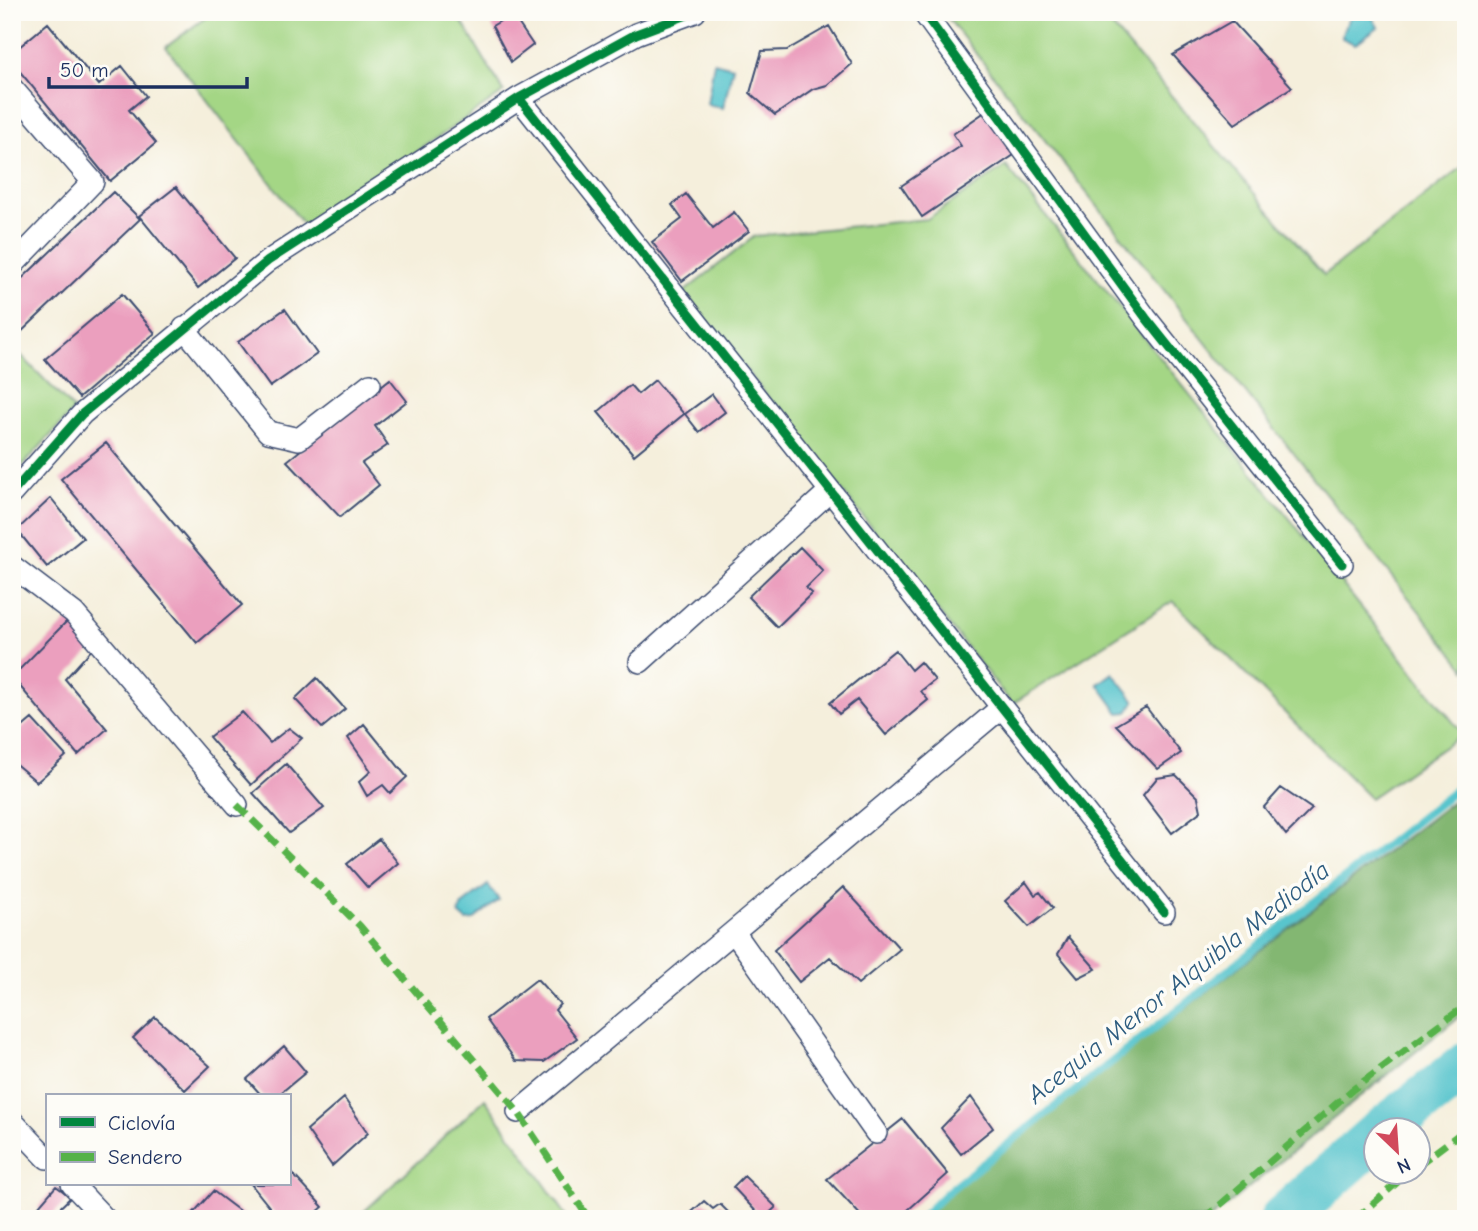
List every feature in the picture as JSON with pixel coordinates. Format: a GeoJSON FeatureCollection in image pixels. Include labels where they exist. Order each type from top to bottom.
{"type":"FeatureCollection","features":[{"type":"Feature","properties":{"kind":"street"},"geometry":{"type":"LineString","coordinates":[[12,493],[82,414],[268,261],[519,98],[636,34],[695,12]]}},
{"type":"Feature","properties":{"kind":"street"},"geometry":{"type":"LineString","coordinates":[[923,12],[1146,318],[1342,564]]}},
{"type":"Feature","properties":{"kind":"street"},"geometry":{"type":"LineString","coordinates":[[12,88],[93,182],[12,266]]}},
{"type":"Feature","properties":{"kind":"street"},"geometry":{"type":"LineString","coordinates":[[519,98],[1164,912]]}},
{"type":"Feature","properties":{"kind":"street"},"geometry":{"type":"LineString","coordinates":[[184,328],[268,432],[299,439],[370,384]]}},
{"type":"Feature","properties":{"kind":"street"},"geometry":{"type":"LineString","coordinates":[[640,662],[830,491]]}},
{"type":"Feature","properties":{"kind":"street"},"geometry":{"type":"LineString","coordinates":[[12,566],[74,613],[237,805]]}},
{"type":"Feature","properties":{"kind":"street"},"geometry":{"type":"LineString","coordinates":[[518,1112],[1001,708]]}},
{"type":"Feature","properties":{"kind":"street"},"geometry":{"type":"LineString","coordinates":[[734,932],[876,1133]]}},
{"type":"Feature","properties":{"kind":"street"},"geometry":{"type":"LineString","coordinates":[[12,1121],[46,1157]]}},
{"type":"Feature","properties":{"kind":"street"},"geometry":{"type":"LineString","coordinates":[[74,1186],[105,1219]]}},
{"type":"Feature","properties":{"kind":"green space"},"geometry":{"type":"Polygon","coordinates":[[[213,12],[456,12],[504,92],[306,228],[166,47],[213,12]]]}},
{"type":"Feature","properties":{"kind":"green space"},"geometry":{"type":"Polygon","coordinates":[[[943,12],[1100,12],[1324,275],[1466,164],[1466,670],[943,12]]]}},
{"type":"Feature","properties":{"kind":"green space"},"geometry":{"type":"Polygon","coordinates":[[[1006,166],[1463,734],[1370,798],[1173,601],[1012,704],[684,292],[755,236],[927,219],[1006,166]]]}},
{"type":"Feature","properties":{"kind":"green space"},"geometry":{"type":"Polygon","coordinates":[[[12,346],[74,410],[12,477],[12,346]]]}},
{"type":"Feature","properties":{"kind":"green space"},"geometry":{"type":"Polygon","coordinates":[[[1466,791],[1466,1011],[1210,1219],[923,1219],[946,1193],[1466,791]]]}},
{"type":"Feature","properties":{"kind":"green space"},"geometry":{"type":"Polygon","coordinates":[[[485,1099],[569,1219],[356,1219],[485,1099]]]}},
{"type":"Feature","properties":{"kind":"water"},"geometry":{"type":"Polygon","coordinates":[[[1354,12],[1369,12],[1378,27],[1355,44],[1342,38],[1343,30],[1354,12]]]}},
{"type":"Feature","properties":{"kind":"water"},"geometry":{"type":"Polygon","coordinates":[[[714,62],[733,67],[723,108],[707,104],[714,62]]]}},
{"type":"Feature","properties":{"kind":"water"},"geometry":{"type":"Polygon","coordinates":[[[1113,673],[1135,701],[1128,712],[1119,713],[1098,684],[1113,673]]]}},
{"type":"Feature","properties":{"kind":"water"},"geometry":{"type":"Polygon","coordinates":[[[488,885],[499,900],[473,920],[467,921],[459,914],[462,905],[488,885]]]}},
{"type":"Feature","properties":{"kind":"building"},"geometry":{"type":"Polygon","coordinates":[[[512,14],[533,45],[511,62],[492,26],[512,14]]]}},
{"type":"Feature","properties":{"kind":"building"},"geometry":{"type":"Polygon","coordinates":[[[1232,21],[1292,87],[1235,124],[1173,55],[1232,21]]]}},
{"type":"Feature","properties":{"kind":"building"},"geometry":{"type":"Polygon","coordinates":[[[48,23],[99,85],[122,66],[146,96],[129,110],[156,143],[110,181],[12,62],[12,53],[48,23]]]}},
{"type":"Feature","properties":{"kind":"building"},"geometry":{"type":"Polygon","coordinates":[[[829,26],[852,64],[827,85],[813,89],[775,115],[750,93],[762,51],[787,50],[829,26]]]}},
{"type":"Feature","properties":{"kind":"building"},"geometry":{"type":"Polygon","coordinates":[[[985,112],[1014,155],[922,217],[901,186],[961,146],[953,134],[985,112]]]}},
{"type":"Feature","properties":{"kind":"building"},"geometry":{"type":"Polygon","coordinates":[[[176,187],[235,258],[198,288],[139,216],[176,187]]]}},
{"type":"Feature","properties":{"kind":"building"},"geometry":{"type":"Polygon","coordinates":[[[113,192],[140,219],[19,334],[12,327],[12,288],[113,192]]]}},
{"type":"Feature","properties":{"kind":"building"},"geometry":{"type":"Polygon","coordinates":[[[686,194],[713,228],[734,212],[749,231],[682,281],[652,242],[682,219],[672,205],[686,194]]]}},
{"type":"Feature","properties":{"kind":"building"},"geometry":{"type":"Polygon","coordinates":[[[122,294],[155,333],[79,398],[45,359],[122,294]]]}},
{"type":"Feature","properties":{"kind":"building"},"geometry":{"type":"Polygon","coordinates":[[[285,309],[317,354],[270,387],[238,342],[285,309]]]}},
{"type":"Feature","properties":{"kind":"building"},"geometry":{"type":"Polygon","coordinates":[[[390,379],[407,401],[375,426],[388,445],[362,463],[379,485],[340,517],[287,461],[390,379]]]}},
{"type":"Feature","properties":{"kind":"building"},"geometry":{"type":"Polygon","coordinates":[[[655,380],[684,414],[634,455],[598,412],[630,385],[638,394],[655,380]]]}},
{"type":"Feature","properties":{"kind":"building"},"geometry":{"type":"Polygon","coordinates":[[[712,394],[725,412],[699,432],[685,414],[712,394]]]}},
{"type":"Feature","properties":{"kind":"building"},"geometry":{"type":"Polygon","coordinates":[[[106,443],[242,605],[197,643],[61,479],[106,443]]]}},
{"type":"Feature","properties":{"kind":"building"},"geometry":{"type":"Polygon","coordinates":[[[51,498],[83,538],[47,567],[17,530],[51,498]]]}},
{"type":"Feature","properties":{"kind":"building"},"geometry":{"type":"Polygon","coordinates":[[[800,547],[823,571],[806,588],[812,593],[777,627],[748,597],[800,547]]]}},
{"type":"Feature","properties":{"kind":"building"},"geometry":{"type":"Polygon","coordinates":[[[69,619],[94,647],[65,679],[107,729],[78,755],[12,677],[69,619]]]}},
{"type":"Feature","properties":{"kind":"building"},"geometry":{"type":"Polygon","coordinates":[[[895,650],[911,670],[920,662],[935,680],[921,691],[928,700],[886,735],[857,700],[839,714],[830,703],[895,650]]]}},
{"type":"Feature","properties":{"kind":"building"},"geometry":{"type":"Polygon","coordinates":[[[317,678],[345,709],[322,728],[295,699],[317,678]]]}},
{"type":"Feature","properties":{"kind":"building"},"geometry":{"type":"Polygon","coordinates":[[[1146,707],[1181,753],[1158,769],[1116,725],[1146,707]]]}},
{"type":"Feature","properties":{"kind":"building"},"geometry":{"type":"Polygon","coordinates":[[[242,712],[270,743],[289,728],[302,738],[251,785],[209,737],[242,712]]]}},
{"type":"Feature","properties":{"kind":"building"},"geometry":{"type":"Polygon","coordinates":[[[32,719],[66,756],[37,782],[12,761],[12,736],[32,719]]]}},
{"type":"Feature","properties":{"kind":"building"},"geometry":{"type":"Polygon","coordinates":[[[364,724],[407,777],[390,793],[383,785],[367,796],[359,782],[371,771],[348,738],[364,724]]]}},
{"type":"Feature","properties":{"kind":"building"},"geometry":{"type":"Polygon","coordinates":[[[286,764],[324,808],[289,833],[253,793],[286,764]]]}},
{"type":"Feature","properties":{"kind":"building"},"geometry":{"type":"Polygon","coordinates":[[[1176,775],[1198,797],[1201,811],[1172,833],[1143,795],[1157,778],[1176,775]]]}},
{"type":"Feature","properties":{"kind":"building"},"geometry":{"type":"Polygon","coordinates":[[[1281,788],[1312,809],[1286,835],[1264,807],[1281,788]]]}},
{"type":"Feature","properties":{"kind":"building"},"geometry":{"type":"Polygon","coordinates":[[[379,839],[398,863],[368,888],[347,864],[379,839]]]}},
{"type":"Feature","properties":{"kind":"building"},"geometry":{"type":"Polygon","coordinates":[[[1026,882],[1035,895],[1040,892],[1053,908],[1029,927],[1005,901],[1026,882]]]}},
{"type":"Feature","properties":{"kind":"building"},"geometry":{"type":"Polygon","coordinates":[[[843,887],[900,949],[858,984],[830,957],[799,982],[774,950],[843,887]]]}},
{"type":"Feature","properties":{"kind":"building"},"geometry":{"type":"Polygon","coordinates":[[[1068,937],[1096,969],[1078,978],[1058,954],[1068,937]]]}},
{"type":"Feature","properties":{"kind":"building"},"geometry":{"type":"Polygon","coordinates":[[[537,979],[560,1004],[555,1010],[577,1038],[544,1062],[516,1061],[486,1019],[537,979]]]}},
{"type":"Feature","properties":{"kind":"building"},"geometry":{"type":"Polygon","coordinates":[[[155,1017],[210,1066],[185,1090],[133,1038],[155,1017]]]}},
{"type":"Feature","properties":{"kind":"building"},"geometry":{"type":"Polygon","coordinates":[[[284,1046],[306,1072],[279,1094],[260,1094],[247,1079],[284,1046]]]}},
{"type":"Feature","properties":{"kind":"building"},"geometry":{"type":"Polygon","coordinates":[[[971,1097],[993,1128],[961,1154],[941,1128],[971,1097]]]}},
{"type":"Feature","properties":{"kind":"building"},"geometry":{"type":"Polygon","coordinates":[[[344,1098],[368,1133],[332,1166],[307,1130],[344,1098]]]}},
{"type":"Feature","properties":{"kind":"building"},"geometry":{"type":"Polygon","coordinates":[[[903,1119],[948,1174],[898,1219],[864,1219],[827,1179],[903,1119]]]}},
{"type":"Feature","properties":{"kind":"building"},"geometry":{"type":"Polygon","coordinates":[[[290,1171],[323,1207],[309,1219],[279,1219],[253,1186],[290,1186],[290,1171]]]}},
{"type":"Feature","properties":{"kind":"building"},"geometry":{"type":"Polygon","coordinates":[[[744,1176],[776,1207],[763,1219],[733,1187],[744,1176]]]}},
{"type":"Feature","properties":{"kind":"building"},"geometry":{"type":"Polygon","coordinates":[[[56,1186],[71,1197],[48,1219],[38,1207],[56,1186]]]}},
{"type":"Feature","properties":{"kind":"building"},"geometry":{"type":"Polygon","coordinates":[[[213,1191],[250,1219],[188,1219],[213,1191]]]}},
{"type":"Feature","properties":{"kind":"building"},"geometry":{"type":"Polygon","coordinates":[[[704,1201],[713,1209],[720,1204],[735,1219],[684,1219],[704,1201]]]}},
{"type":"Feature","properties":{"kind":"waterway","name":"Acequia Menor Alquibla Mediodía"},"geometry":{"type":"LineString","coordinates":[[920,1219],[946,1193],[1466,782]]}},
{"type":"Feature","properties":{"kind":"waterway"},"geometry":{"type":"LineString","coordinates":[[1402,1116],[1466,1066]]}},
{"type":"Feature","properties":{"kind":"waterway"},"geometry":{"type":"LineString","coordinates":[[1283,1219],[1362,1148]]}},
{"type":"Feature","properties":{"kind":"waterway"},"geometry":{"type":"LineString","coordinates":[[1464,1219],[1460,1201],[1466,1184]]}},
{"type":"Feature","properties":{"kind":"marked path"},"geometry":{"type":"LineString","coordinates":[[237,805],[360,926],[518,1112],[589,1219]]}},
{"type":"Feature","properties":{"kind":"marked path"},"geometry":{"type":"LineString","coordinates":[[1204,1219],[1352,1090],[1466,1005]]}},
{"type":"Feature","properties":{"kind":"marked path"},"geometry":{"type":"LineString","coordinates":[[1432,1154],[1466,1129]]}},
{"type":"Feature","properties":{"kind":"marked path"},"geometry":{"type":"LineString","coordinates":[[1356,1219],[1393,1186]]}},
{"type":"Feature","properties":{"kind":"cycle path"},"geometry":{"type":"LineString","coordinates":[[12,493],[82,414],[268,261],[519,98],[636,34],[695,12]]}},
{"type":"Feature","properties":{"kind":"cycle path"},"geometry":{"type":"LineString","coordinates":[[923,12],[1146,318],[1342,564]]}},
{"type":"Feature","properties":{"kind":"cycle path"},"geometry":{"type":"LineString","coordinates":[[519,98],[1164,912]]}}]}
